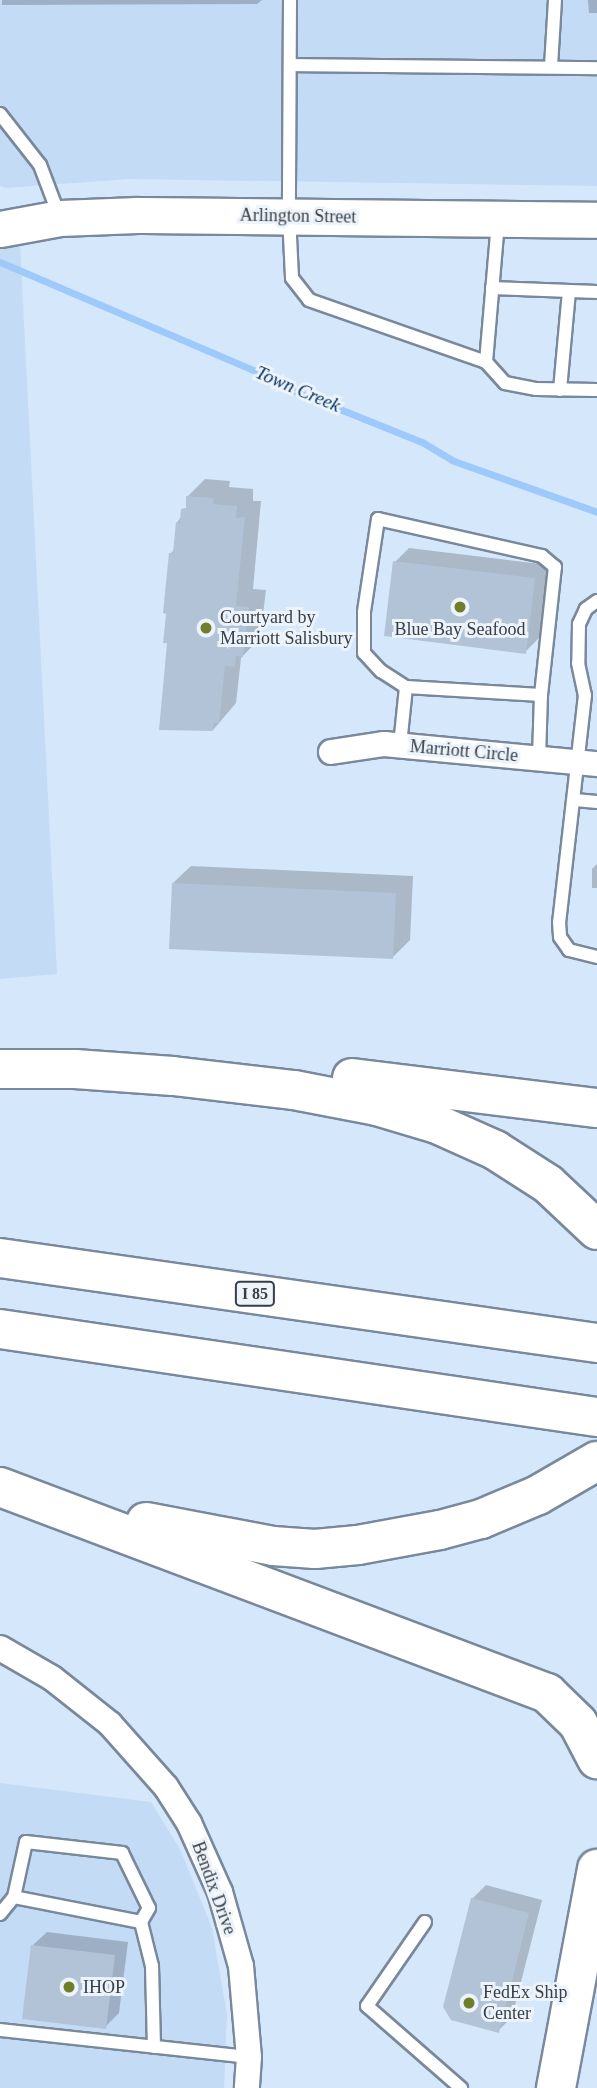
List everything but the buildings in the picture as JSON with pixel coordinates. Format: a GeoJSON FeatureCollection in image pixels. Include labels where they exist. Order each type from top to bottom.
{"type":"FeatureCollection","features":[{"type":"Feature","properties":{"kind":"main road"},"geometry":{"type":"LineString","coordinates":[[0,1069],[167,1066],[279,1071],[597,1108]]}},
{"type":"Feature","properties":{"kind":"main road"},"geometry":{"type":"LineString","coordinates":[[75,1069],[173,1076],[294,1090],[377,1106],[417,1117],[476,1140],[514,1161],[556,1191],[597,1230]]}},
{"type":"Feature","properties":{"kind":"main road","name":"I 85"},"geometry":{"type":"LineString","coordinates":[[0,1258],[597,1343]]}},
{"type":"Feature","properties":{"kind":"main road"},"geometry":{"type":"LineString","coordinates":[[0,1329],[597,1417]]}},
{"type":"Feature","properties":{"kind":"main road"},"geometry":{"type":"LineString","coordinates":[[0,1478],[168,1527],[252,1543],[315,1549],[379,1542],[460,1525],[519,1504],[597,1461]]}},
{"type":"Feature","properties":{"kind":"main road"},"geometry":{"type":"LineString","coordinates":[[0,1487],[547,1693],[574,1719],[597,1759]]}},
{"type":"Feature","properties":{"kind":"main road"},"geometry":{"type":"LineString","coordinates":[[556,2088],[597,1869]]}},
{"type":"Feature","properties":{"kind":"street","name":"Arlington Street"},"geometry":{"type":"LineString","coordinates":[[0,229],[60,218],[137,215],[597,220]]}},
{"type":"Feature","properties":{"kind":"street","name":"Marriott Circle"},"geometry":{"type":"LineString","coordinates":[[331,752],[384,744],[588,763]]}},
{"type":"Feature","properties":{"kind":"street","name":"Bendix Drive"},"geometry":{"type":"LineString","coordinates":[[0,1648],[52,1678],[110,1724],[152,1770],[188,1823],[220,1892],[241,1966],[249,2057],[247,2088]]}},
{"type":"Feature","properties":{"kind":"lane"},"geometry":{"type":"LineString","coordinates":[[290,0],[289,216],[292,278],[309,300],[486,362],[505,383],[560,390],[597,390]]}},
{"type":"Feature","properties":{"kind":"lane"},"geometry":{"type":"LineString","coordinates":[[551,67],[555,0]]}},
{"type":"Feature","properties":{"kind":"lane"},"geometry":{"type":"LineString","coordinates":[[290,65],[597,68]]}},
{"type":"Feature","properties":{"kind":"lane"},"geometry":{"type":"LineString","coordinates":[[0,114],[40,165],[60,218]]}},
{"type":"Feature","properties":{"kind":"lane"},"geometry":{"type":"LineString","coordinates":[[486,362],[499,219]]}},
{"type":"Feature","properties":{"kind":"lane"},"geometry":{"type":"LineString","coordinates":[[492,288],[597,292]]}},
{"type":"Feature","properties":{"kind":"lane"},"geometry":{"type":"LineString","coordinates":[[560,390],[569,291]]}},
{"type":"Feature","properties":{"kind":"lane"},"geometry":{"type":"LineString","coordinates":[[539,758],[541,695],[555,567],[542,556],[378,519],[363,611],[364,653],[381,671],[406,687],[541,695]]}},
{"type":"Feature","properties":{"kind":"lane"},"geometry":{"type":"LineString","coordinates":[[597,601],[586,609],[579,624],[578,663],[591,696],[588,763],[575,800],[559,922],[560,937],[569,950],[597,957]]}},
{"type":"Feature","properties":{"kind":"lane"},"geometry":{"type":"LineString","coordinates":[[400,745],[406,687]]}},
{"type":"Feature","properties":{"kind":"lane"},"geometry":{"type":"LineString","coordinates":[[575,800],[597,802]]}},
{"type":"Feature","properties":{"kind":"lane"},"geometry":{"type":"LineString","coordinates":[[0,1914],[14,1897],[26,1842],[122,1853],[149,1908],[141,1922],[152,1966],[154,2047]]}},
{"type":"Feature","properties":{"kind":"lane"},"geometry":{"type":"LineString","coordinates":[[14,1897],[141,1922]]}},
{"type":"Feature","properties":{"kind":"lane"},"geometry":{"type":"LineString","coordinates":[[425,1922],[367,2006],[461,2088]]}},
{"type":"Feature","properties":{"kind":"lane"},"geometry":{"type":"LineString","coordinates":[[0,2030],[249,2057]]}},
{"type":"Feature","properties":{"kind":"shaded area"},"geometry":{"type":"Polygon","coordinates":[[[0,0],[597,0],[597,186],[130,179],[5,188],[0,186],[0,0]]]}},
{"type":"Feature","properties":{"kind":"shaded area"},"geometry":{"type":"Polygon","coordinates":[[[19,225],[57,974],[0,979],[0,229],[19,225]]]}},
{"type":"Feature","properties":{"kind":"shaded area"},"geometry":{"type":"Polygon","coordinates":[[[0,1783],[151,1802],[180,1849],[212,1928],[227,2014],[224,2088],[0,2088],[0,1783]]]}},
{"type":"Feature","properties":{"kind":"waterway","name":"Town Creek"},"geometry":{"type":"LineString","coordinates":[[0,262],[270,377],[285,387],[422,442],[454,461],[597,512]]}},
{"type":"Feature","properties":{"kind":"place","name":"Blue Bay Seafood"},"geometry":{"type":"Point","coordinates":[460,607]}},
{"type":"Feature","properties":{"kind":"place","name":"Courtyard by Marriott Salisbury"},"geometry":{"type":"Point","coordinates":[206,628]}},
{"type":"Feature","properties":{"kind":"place","name":"IHOP"},"geometry":{"type":"Point","coordinates":[69,1987]}},
{"type":"Feature","properties":{"kind":"place","name":"FedEx Ship Center"},"geometry":{"type":"Point","coordinates":[469,2003]}}]}
